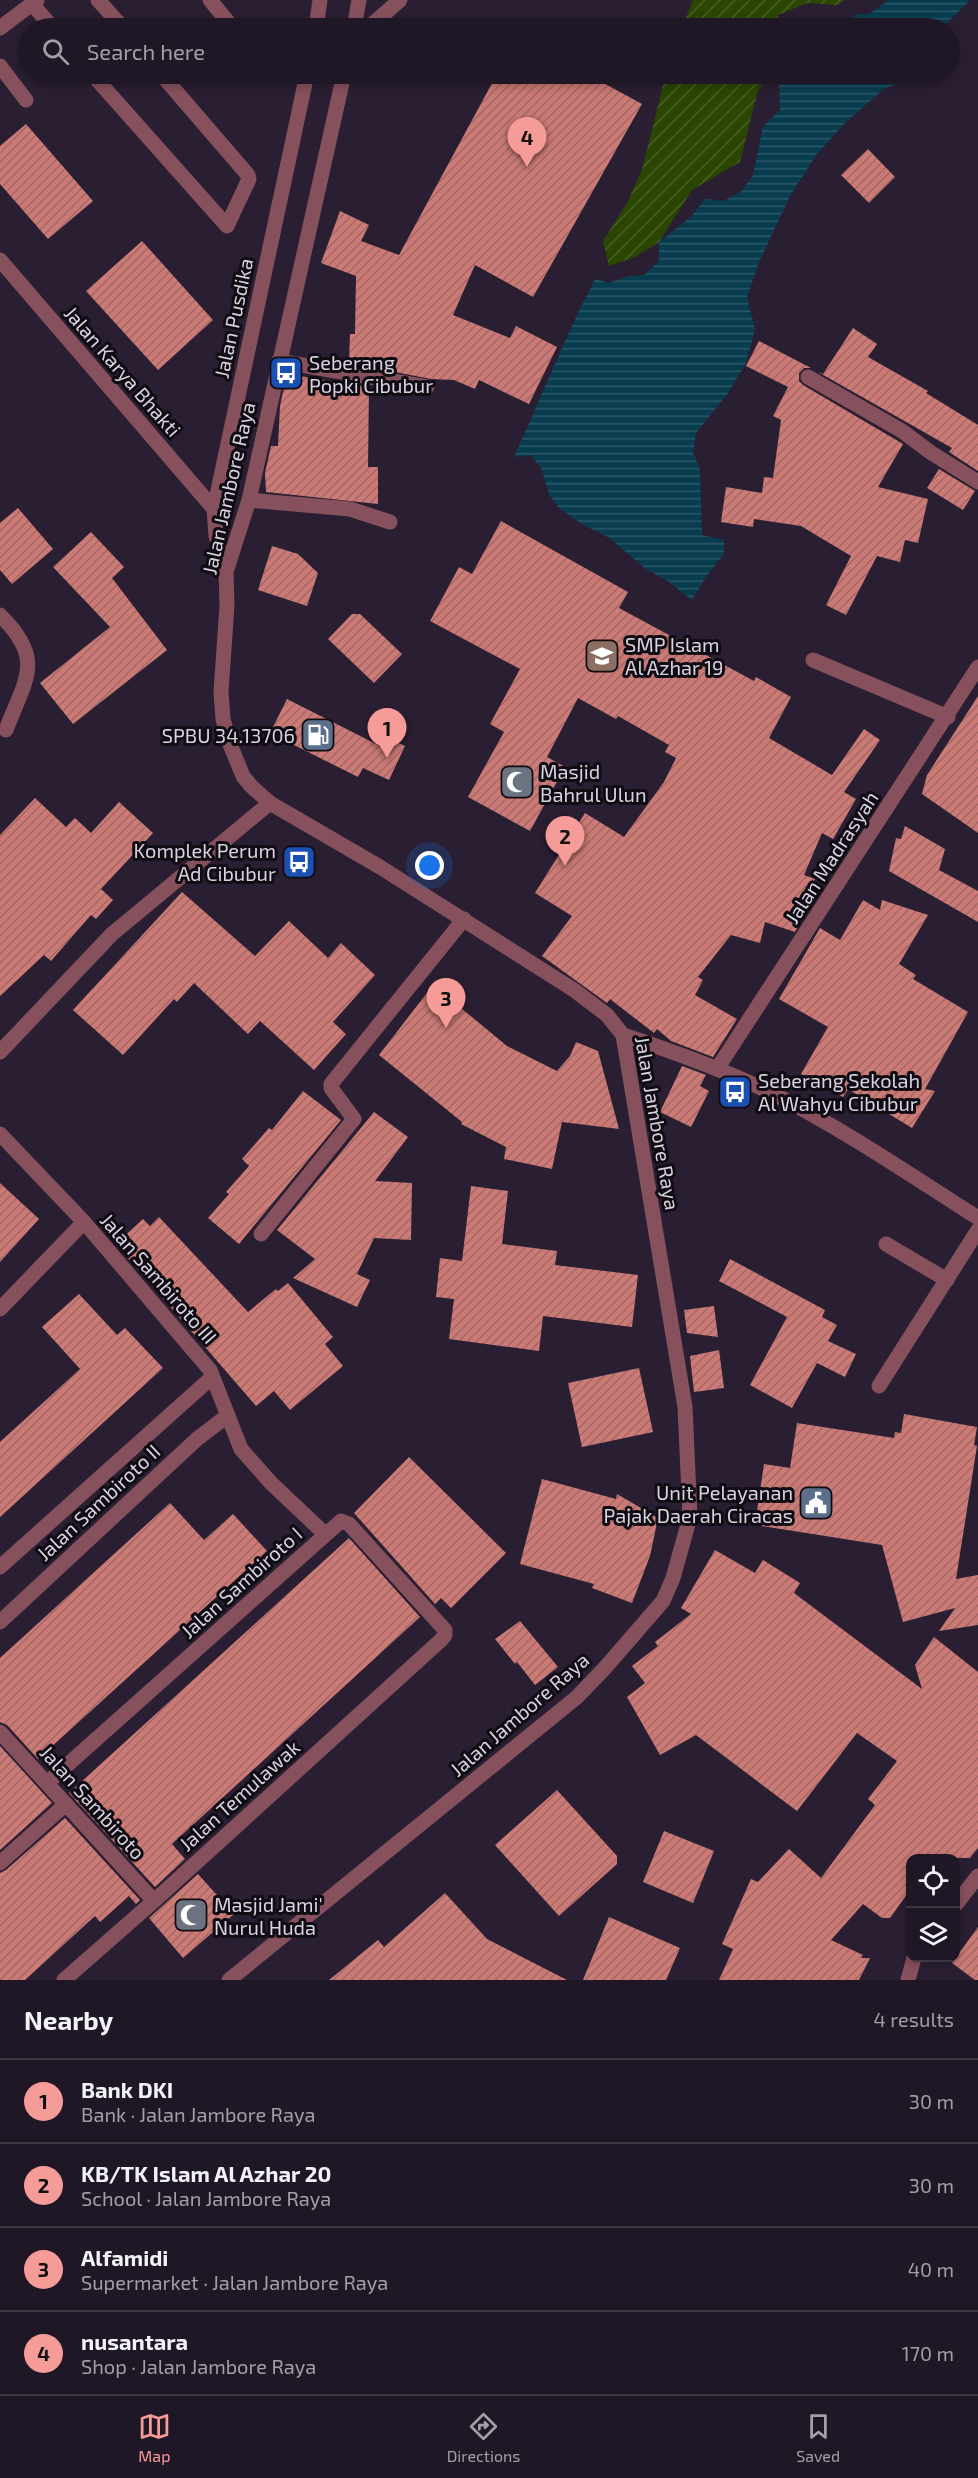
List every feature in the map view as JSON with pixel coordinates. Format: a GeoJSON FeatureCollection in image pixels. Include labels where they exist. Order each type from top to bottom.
{"type":"FeatureCollection","features":[{"type":"Feature","properties":{"kind":"street"},"geometry":{"type":"LineString","coordinates":[[99,0],[114,18]]}},
{"type":"Feature","properties":{"kind":"street"},"geometry":{"type":"LineString","coordinates":[[210,0],[225,18]]}},
{"type":"Feature","properties":{"kind":"street"},"geometry":{"type":"LineString","coordinates":[[317,18],[320,0]]}},
{"type":"Feature","properties":{"kind":"street"},"geometry":{"type":"LineString","coordinates":[[356,18],[359,0]]}},
{"type":"Feature","properties":{"kind":"street"},"geometry":{"type":"LineString","coordinates":[[379,18],[400,0]]}},
{"type":"Feature","properties":{"kind":"street"},"geometry":{"type":"LineString","coordinates":[[0,28],[34,2],[46,18]]}},
{"type":"Feature","properties":{"kind":"street"},"geometry":{"type":"LineString","coordinates":[[0,66],[26,100]]}},
{"type":"Feature","properties":{"kind":"street"},"geometry":{"type":"LineString","coordinates":[[101,84],[227,226],[249,179],[248,174],[170,84]]}},
{"type":"Feature","properties":{"kind":"street","name":"Jalan Pusdika"},"geometry":{"type":"LineString","coordinates":[[226,572],[216,536],[214,509],[305,84]]}},
{"type":"Feature","properties":{"kind":"street","name":"Jalan Jambore Raya"},"geometry":{"type":"LineString","coordinates":[[229,1980],[577,1697],[663,1601],[674,1578],[690,1516],[685,1407],[624,1035],[607,1015],[574,990],[464,919],[270,802],[251,786],[239,769],[222,718],[220,692],[227,605],[226,572],[249,500],[342,84]]}},
{"type":"Feature","properties":{"kind":"street","name":"Jalan Karya Bhakti"},"geometry":{"type":"LineString","coordinates":[[0,260],[214,509]]}},
{"type":"Feature","properties":{"kind":"street"},"geometry":{"type":"LineString","coordinates":[[279,361],[427,387]]}},
{"type":"Feature","properties":{"kind":"street"},"geometry":{"type":"LineString","coordinates":[[808,378],[902,431],[930,452],[978,482]]}},
{"type":"Feature","properties":{"kind":"street"},"geometry":{"type":"LineString","coordinates":[[249,500],[350,509],[390,522]]}},
{"type":"Feature","properties":{"kind":"street"},"geometry":{"type":"LineString","coordinates":[[0,615],[24,643],[29,662],[28,673],[6,730]]}},
{"type":"Feature","properties":{"kind":"street"},"geometry":{"type":"LineString","coordinates":[[813,660],[948,717]]}},
{"type":"Feature","properties":{"kind":"street","name":"Jalan Madrasyah"},"geometry":{"type":"LineString","coordinates":[[717,1069],[948,717],[978,667]]}},
{"type":"Feature","properties":{"kind":"street"},"geometry":{"type":"LineString","coordinates":[[0,1052],[112,934],[270,802]]}},
{"type":"Feature","properties":{"kind":"street"},"geometry":{"type":"LineString","coordinates":[[261,1234],[354,1119],[331,1088],[332,1084],[464,919]]}},
{"type":"Feature","properties":{"kind":"street"},"geometry":{"type":"LineString","coordinates":[[624,1035],[717,1069],[776,1095],[978,1218]]}},
{"type":"Feature","properties":{"kind":"street","name":"Jalan Sambiroto III"},"geometry":{"type":"LineString","coordinates":[[0,1134],[84,1222],[210,1370],[211,1375],[210,1379],[0,1566]]}},
{"type":"Feature","properties":{"kind":"street"},"geometry":{"type":"LineString","coordinates":[[0,1309],[84,1222]]}},
{"type":"Feature","properties":{"kind":"street"},"geometry":{"type":"LineString","coordinates":[[879,1386],[978,1230]]}},
{"type":"Feature","properties":{"kind":"street"},"geometry":{"type":"LineString","coordinates":[[886,1244],[946,1280]]}},
{"type":"Feature","properties":{"kind":"street"},"geometry":{"type":"LineString","coordinates":[[211,1375],[241,1449],[271,1483],[325,1534]]}},
{"type":"Feature","properties":{"kind":"street","name":"Jalan Sambiroto II"},"geometry":{"type":"LineString","coordinates":[[0,1622],[197,1439],[227,1416]]}},
{"type":"Feature","properties":{"kind":"street","name":"Jalan Sambiroto I"},"geometry":{"type":"LineString","coordinates":[[47,1783],[341,1521],[349,1524],[445,1630],[445,1635],[441,1640]]}},
{"type":"Feature","properties":{"kind":"street","name":"Jalan Temulawak"},"geometry":{"type":"LineString","coordinates":[[64,1980],[441,1640]]}},
{"type":"Feature","properties":{"kind":"street","name":"Jalan Sambiroto"},"geometry":{"type":"LineString","coordinates":[[0,1732],[154,1901]]}},
{"type":"Feature","properties":{"kind":"street"},"geometry":{"type":"LineString","coordinates":[[0,1863],[66,1804]]}},
{"type":"Feature","properties":{"kind":"street"},"geometry":{"type":"LineString","coordinates":[[960,1899],[978,1876]]}},
{"type":"Feature","properties":{"kind":"street"},"geometry":{"type":"LineString","coordinates":[[908,1980],[913,1962]]}},
{"type":"Feature","properties":{"kind":"green space"},"geometry":{"type":"Polygon","coordinates":[[[693,0],[845,0],[837,5],[807,3],[778,15],[778,18],[686,18],[693,0]]]}},
{"type":"Feature","properties":{"kind":"green space"},"geometry":{"type":"Polygon","coordinates":[[[664,84],[762,84],[757,94],[740,162],[692,190],[659,242],[635,257],[609,266],[603,241],[627,203],[642,170],[664,84]]]}},
{"type":"Feature","properties":{"kind":"water"},"geometry":{"type":"Polygon","coordinates":[[[889,0],[970,0],[952,18],[853,18],[856,14],[869,14],[889,0]]]}},
{"type":"Feature","properties":{"kind":"water"},"geometry":{"type":"Polygon","coordinates":[[[896,84],[884,89],[845,123],[817,154],[791,194],[759,262],[747,297],[755,329],[746,363],[728,393],[696,433],[693,452],[700,470],[702,535],[724,540],[724,554],[705,578],[692,600],[668,581],[646,569],[608,537],[582,524],[560,509],[550,496],[541,468],[531,455],[514,457],[595,279],[609,283],[629,276],[644,275],[659,261],[659,242],[691,217],[705,199],[724,201],[742,191],[753,175],[763,127],[780,110],[779,85],[896,84]]]}},
{"type":"Feature","properties":{"kind":"building"},"geometry":{"type":"Polygon","coordinates":[[[492,84],[605,84],[642,104],[533,297],[475,265],[453,315],[510,338],[516,326],[557,347],[529,404],[479,380],[475,389],[454,380],[431,379],[349,363],[350,334],[355,334],[356,276],[321,263],[340,211],[369,225],[361,241],[399,255],[492,84]]]}},
{"type":"Feature","properties":{"kind":"building"},"geometry":{"type":"Polygon","coordinates":[[[26,124],[93,201],[48,239],[0,184],[0,146],[26,124]]]}},
{"type":"Feature","properties":{"kind":"building"},"geometry":{"type":"Polygon","coordinates":[[[868,149],[895,177],[869,203],[841,175],[868,149]]]}},
{"type":"Feature","properties":{"kind":"building"},"geometry":{"type":"Polygon","coordinates":[[[142,241],[213,320],[158,370],[86,291],[142,241]]]}},
{"type":"Feature","properties":{"kind":"building"},"geometry":{"type":"Polygon","coordinates":[[[853,328],[877,344],[868,357],[928,391],[926,393],[978,425],[978,471],[949,452],[952,448],[818,372],[823,374],[853,328]]]}},
{"type":"Feature","properties":{"kind":"building"},"geometry":{"type":"Polygon","coordinates":[[[759,341],[811,368],[804,368],[799,373],[799,381],[803,385],[903,444],[878,487],[928,499],[918,543],[905,540],[900,562],[877,556],[846,615],[826,605],[851,556],[801,526],[754,519],[753,527],[721,522],[726,487],[762,493],[764,477],[773,478],[781,420],[773,416],[788,387],[746,366],[759,341]]]}},
{"type":"Feature","properties":{"kind":"building"},"geometry":{"type":"Polygon","coordinates":[[[287,374],[369,387],[368,467],[378,467],[378,504],[266,492],[265,473],[271,446],[278,446],[280,406],[287,374]]]}},
{"type":"Feature","properties":{"kind":"building"},"geometry":{"type":"Polygon","coordinates":[[[939,469],[975,491],[963,510],[927,488],[939,469]]]}},
{"type":"Feature","properties":{"kind":"building"},"geometry":{"type":"Polygon","coordinates":[[[18,508],[53,549],[12,584],[0,570],[0,523],[18,508]]]}},
{"type":"Feature","properties":{"kind":"building"},"geometry":{"type":"Polygon","coordinates":[[[501,521],[628,592],[619,608],[754,681],[756,677],[791,697],[769,738],[832,775],[864,729],[880,740],[844,792],[856,799],[833,839],[822,833],[804,875],[815,879],[806,905],[808,906],[795,932],[765,922],[760,943],[731,935],[698,977],[703,980],[695,995],[737,1019],[713,1057],[671,1041],[657,1029],[654,1033],[610,999],[607,1003],[542,956],[572,916],[535,893],[585,813],[624,837],[664,782],[676,758],[665,752],[669,745],[618,716],[616,719],[578,698],[547,757],[565,767],[530,831],[468,797],[504,732],[490,724],[520,669],[430,621],[459,567],[472,574],[501,521]]]}},
{"type":"Feature","properties":{"kind":"building"},"geometry":{"type":"Polygon","coordinates":[[[91,532],[124,567],[112,578],[167,650],[73,724],[40,683],[110,627],[53,567],[91,532]]]}},
{"type":"Feature","properties":{"kind":"building"},"geometry":{"type":"Polygon","coordinates":[[[272,546],[298,554],[318,573],[307,606],[258,590],[272,546]]]}},
{"type":"Feature","properties":{"kind":"building"},"geometry":{"type":"Polygon","coordinates":[[[352,614],[360,614],[402,654],[374,683],[328,639],[352,614]]]}},
{"type":"Feature","properties":{"kind":"building"},"geometry":{"type":"Polygon","coordinates":[[[978,696],[978,833],[922,794],[927,775],[978,696]]]}},
{"type":"Feature","properties":{"kind":"building"},"geometry":{"type":"Polygon","coordinates":[[[287,699],[380,746],[385,736],[405,746],[389,780],[363,768],[358,777],[270,733],[287,699]]]}},
{"type":"Feature","properties":{"kind":"building"},"geometry":{"type":"Polygon","coordinates":[[[35,798],[66,827],[75,818],[91,833],[119,802],[153,833],[101,889],[113,900],[96,919],[91,915],[51,961],[44,955],[0,996],[0,835],[35,798]]]}},
{"type":"Feature","properties":{"kind":"building"},"geometry":{"type":"Polygon","coordinates":[[[905,826],[945,849],[939,870],[978,891],[978,922],[889,871],[896,838],[901,839],[905,826]]]}},
{"type":"Feature","properties":{"kind":"building"},"geometry":{"type":"Polygon","coordinates":[[[182,892],[255,956],[289,921],[328,958],[341,943],[375,975],[333,1022],[346,1034],[314,1070],[260,1021],[248,1034],[194,983],[177,1002],[174,999],[123,1055],[73,1010],[182,892]]]}},
{"type":"Feature","properties":{"kind":"building"},"geometry":{"type":"Polygon","coordinates":[[[863,900],[880,910],[882,900],[928,915],[899,964],[916,975],[913,979],[968,1012],[925,1089],[935,1091],[912,1128],[848,1089],[843,1097],[801,1074],[828,1027],[779,999],[820,928],[840,940],[863,900]]]}},
{"type":"Feature","properties":{"kind":"building"},"geometry":{"type":"Polygon","coordinates":[[[433,985],[507,1046],[557,1071],[570,1056],[576,1042],[598,1051],[619,1129],[562,1122],[552,1169],[504,1159],[506,1147],[461,1124],[462,1122],[379,1055],[433,985]]]}},
{"type":"Feature","properties":{"kind":"building"},"geometry":{"type":"Polygon","coordinates":[[[682,1066],[706,1075],[700,1086],[709,1091],[691,1127],[660,1112],[682,1066]]]}},
{"type":"Feature","properties":{"kind":"building"},"geometry":{"type":"Polygon","coordinates":[[[303,1091],[341,1120],[239,1244],[208,1218],[229,1194],[226,1192],[249,1166],[242,1159],[269,1128],[272,1130],[303,1091]]]}},
{"type":"Feature","properties":{"kind":"building"},"geometry":{"type":"Polygon","coordinates":[[[374,1112],[408,1137],[375,1181],[412,1183],[411,1240],[374,1238],[357,1274],[370,1280],[357,1307],[293,1278],[315,1259],[277,1230],[374,1112]]]}},
{"type":"Feature","properties":{"kind":"building"},"geometry":{"type":"Polygon","coordinates":[[[0,1183],[39,1219],[0,1262],[0,1183]]]}},
{"type":"Feature","properties":{"kind":"building"},"geometry":{"type":"Polygon","coordinates":[[[471,1186],[508,1191],[502,1244],[557,1251],[555,1265],[638,1275],[632,1327],[543,1316],[539,1351],[449,1339],[454,1299],[436,1297],[440,1258],[462,1261],[471,1186]]]}},
{"type":"Feature","properties":{"kind":"building"},"geometry":{"type":"Polygon","coordinates":[[[159,1217],[248,1312],[276,1289],[278,1291],[288,1283],[333,1337],[325,1344],[343,1366],[290,1410],[274,1391],[256,1406],[116,1244],[143,1219],[150,1226],[159,1217]]]}},
{"type":"Feature","properties":{"kind":"building"},"geometry":{"type":"Polygon","coordinates":[[[730,1259],[825,1310],[822,1317],[837,1325],[828,1341],[856,1354],[845,1377],[817,1363],[792,1408],[750,1385],[787,1317],[719,1281],[730,1259]]]}},
{"type":"Feature","properties":{"kind":"building"},"geometry":{"type":"Polygon","coordinates":[[[79,1294],[117,1335],[125,1328],[163,1368],[0,1517],[0,1442],[80,1369],[42,1327],[79,1294]]]}},
{"type":"Feature","properties":{"kind":"building"},"geometry":{"type":"Polygon","coordinates":[[[714,1306],[718,1337],[687,1333],[684,1310],[714,1306]]]}},
{"type":"Feature","properties":{"kind":"building"},"geometry":{"type":"Polygon","coordinates":[[[719,1350],[724,1388],[694,1392],[690,1356],[719,1350]]]}},
{"type":"Feature","properties":{"kind":"building"},"geometry":{"type":"Polygon","coordinates":[[[639,1368],[653,1432],[582,1447],[568,1383],[639,1368]]]}},
{"type":"Feature","properties":{"kind":"building"},"geometry":{"type":"Polygon","coordinates":[[[904,1414],[977,1427],[974,1445],[977,1446],[956,1579],[978,1575],[978,1625],[939,1631],[955,1608],[903,1622],[882,1545],[755,1525],[764,1464],[790,1468],[797,1423],[894,1438],[895,1432],[901,1433],[904,1414]]]}},
{"type":"Feature","properties":{"kind":"building"},"geometry":{"type":"Polygon","coordinates":[[[409,1457],[506,1553],[451,1608],[441,1598],[435,1604],[354,1513],[409,1457]]]}},
{"type":"Feature","properties":{"kind":"building"},"geometry":{"type":"Polygon","coordinates":[[[542,1479],[616,1499],[617,1494],[658,1518],[650,1556],[632,1603],[592,1588],[594,1584],[520,1564],[542,1479]]]}},
{"type":"Feature","properties":{"kind":"building"},"geometry":{"type":"Polygon","coordinates":[[[170,1503],[204,1540],[233,1514],[267,1551],[38,1759],[7,1725],[0,1722],[0,1658],[170,1503]]]}},
{"type":"Feature","properties":{"kind":"building"},"geometry":{"type":"Polygon","coordinates":[[[349,1538],[420,1617],[172,1844],[185,1859],[155,1887],[69,1793],[349,1538]]]}},
{"type":"Feature","properties":{"kind":"building"},"geometry":{"type":"Polygon","coordinates":[[[715,1550],[755,1573],[763,1560],[800,1583],[794,1593],[922,1689],[915,1665],[934,1637],[978,1672],[978,1848],[970,1858],[960,1858],[960,1854],[906,1854],[906,1896],[890,1918],[882,1918],[863,1904],[831,1940],[863,1955],[861,1958],[870,1958],[859,1980],[719,1980],[733,1949],[722,1944],[751,1879],[758,1882],[789,1849],[821,1878],[875,1805],[868,1799],[897,1761],[857,1733],[797,1811],[696,1735],[660,1755],[627,1697],[645,1683],[632,1666],[658,1646],[655,1642],[691,1614],[681,1608],[715,1550]]]}},
{"type":"Feature","properties":{"kind":"building"},"geometry":{"type":"Polygon","coordinates":[[[520,1621],[558,1667],[535,1685],[495,1639],[520,1621]]]}},
{"type":"Feature","properties":{"kind":"building"},"geometry":{"type":"Polygon","coordinates":[[[0,1746],[52,1803],[0,1850],[0,1746]]]}},
{"type":"Feature","properties":{"kind":"building"},"geometry":{"type":"Polygon","coordinates":[[[557,1790],[617,1856],[617,1864],[559,1916],[495,1845],[557,1790]]]}},
{"type":"Feature","properties":{"kind":"building"},"geometry":{"type":"Polygon","coordinates":[[[65,1818],[140,1900],[136,1904],[129,1896],[100,1922],[95,1916],[25,1980],[0,1980],[0,1873],[65,1818]]]}},
{"type":"Feature","properties":{"kind":"building"},"geometry":{"type":"Polygon","coordinates":[[[664,1831],[714,1851],[693,1903],[643,1882],[664,1831]]]}},
{"type":"Feature","properties":{"kind":"building","name":"Masjid Jami' Nurul Huda"},"geometry":{"type":"Polygon","coordinates":[[[198,1874],[234,1914],[183,1958],[149,1918],[198,1874]]]}},
{"type":"Feature","properties":{"kind":"building"},"geometry":{"type":"Polygon","coordinates":[[[445,1893],[487,1939],[567,1980],[329,1980],[378,1940],[384,1947],[445,1893]]]}},
{"type":"Feature","properties":{"kind":"building"},"geometry":{"type":"Polygon","coordinates":[[[609,1917],[680,1948],[666,1980],[583,1980],[609,1917]]]}},
{"type":"Feature","properties":{"kind":"building"},"geometry":{"type":"Polygon","coordinates":[[[978,1927],[978,1980],[952,1963],[960,1962],[960,1952],[978,1927]]]}},
{"type":"Feature","properties":{"kind":"place","name":"nusantara"},"geometry":{"type":"Point","coordinates":[527,167]}},
{"type":"Feature","properties":{"kind":"place","name":"Seberang Popki Cibubur"},"geometry":{"type":"Point","coordinates":[286,373]}},
{"type":"Feature","properties":{"kind":"place","name":"SMP Islam Al Azhar 19"},"geometry":{"type":"Point","coordinates":[602,656]}},
{"type":"Feature","properties":{"kind":"place","name":"SPBU 34.13706"},"geometry":{"type":"Point","coordinates":[318,735]}},
{"type":"Feature","properties":{"kind":"place","name":"Bank DKI"},"geometry":{"type":"Point","coordinates":[387,758]}},
{"type":"Feature","properties":{"kind":"place","name":"Masjid Bahrul Ulun"},"geometry":{"type":"Point","coordinates":[517,782]}},
{"type":"Feature","properties":{"kind":"place","name":"Komplek Perum Ad Cibubur"},"geometry":{"type":"Point","coordinates":[299,862]}},
{"type":"Feature","properties":{"kind":"place","name":"KB/TK Islam Al Azhar 20"},"geometry":{"type":"Point","coordinates":[565,866]}},
{"type":"Feature","properties":{"kind":"place","name":"Alfamidi"},"geometry":{"type":"Point","coordinates":[446,1028]}},
{"type":"Feature","properties":{"kind":"place","name":"Seberang Sekolah Al Wahyu Cibubur"},"geometry":{"type":"Point","coordinates":[735,1092]}},
{"type":"Feature","properties":{"kind":"place","name":"Unit Pelayanan Pajak Daerah Ciracas"},"geometry":{"type":"Point","coordinates":[816,1503]}},
{"type":"Feature","properties":{"kind":"place","name":"Masjid Jami' Nurul Huda"},"geometry":{"type":"Point","coordinates":[191,1915]}}]}
